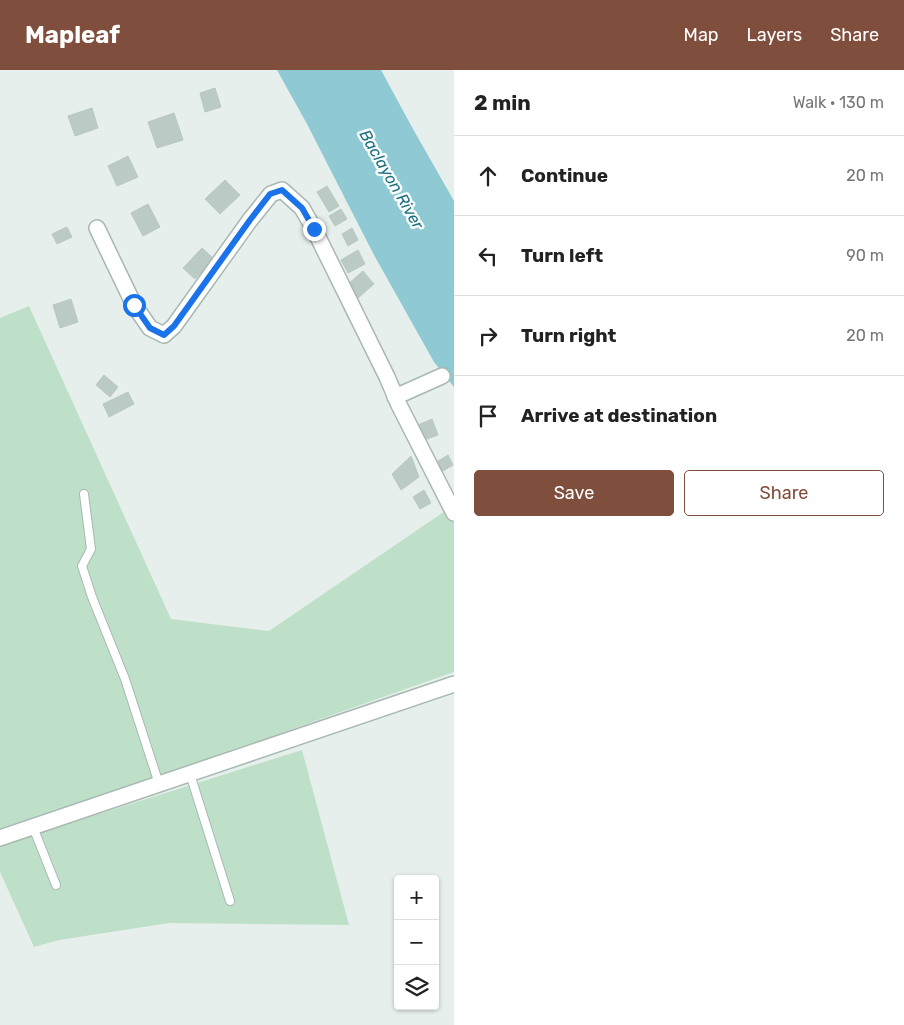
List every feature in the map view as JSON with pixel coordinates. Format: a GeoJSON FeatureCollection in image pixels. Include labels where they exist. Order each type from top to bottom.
{"type":"FeatureCollection","features":[{"type":"Feature","properties":{"kind":"street"},"geometry":{"type":"LineString","coordinates":[[97,228],[134,305],[150,328],[164,335],[174,326],[270,194],[282,190],[302,208],[314,229],[454,513]]}},
{"type":"Feature","properties":{"kind":"street"},"geometry":{"type":"LineString","coordinates":[[396,397],[442,376]]}},
{"type":"Feature","properties":{"kind":"street"},"geometry":{"type":"LineString","coordinates":[[0,838],[454,684]]}},
{"type":"Feature","properties":{"kind":"lane"},"geometry":{"type":"LineString","coordinates":[[84,494],[92,549],[82,566],[124,679],[159,784]]}},
{"type":"Feature","properties":{"kind":"lane"},"geometry":{"type":"LineString","coordinates":[[190,774],[230,901]]}},
{"type":"Feature","properties":{"kind":"lane"},"geometry":{"type":"LineString","coordinates":[[32,827],[56,885]]}},
{"type":"Feature","properties":{"kind":"green space"},"geometry":{"type":"Polygon","coordinates":[[[29,306],[171,619],[269,631],[448,509],[454,524],[454,672],[0,832],[0,318],[29,306]]]}},
{"type":"Feature","properties":{"kind":"green space"},"geometry":{"type":"Polygon","coordinates":[[[302,750],[349,925],[169,923],[59,940],[34,947],[0,872],[0,845],[302,750]]]}},
{"type":"Feature","properties":{"kind":"water","name":"Baclayon River"},"geometry":{"type":"Polygon","coordinates":[[[277,70],[381,70],[454,201],[454,387],[434,362],[374,255],[277,70]]]}},
{"type":"Feature","properties":{"kind":"building"},"geometry":{"type":"Polygon","coordinates":[[[215,88],[221,107],[205,112],[200,93],[215,88]]]}},
{"type":"Feature","properties":{"kind":"building"},"geometry":{"type":"Polygon","coordinates":[[[92,108],[98,128],[75,136],[68,116],[92,108]]]}},
{"type":"Feature","properties":{"kind":"building"},"geometry":{"type":"Polygon","coordinates":[[[174,113],[183,140],[157,148],[148,122],[174,113]]]}},
{"type":"Feature","properties":{"kind":"building"},"geometry":{"type":"Polygon","coordinates":[[[128,156],[138,177],[117,186],[108,166],[128,156]]]}},
{"type":"Feature","properties":{"kind":"building"},"geometry":{"type":"Polygon","coordinates":[[[225,180],[240,195],[220,214],[205,199],[225,180]]]}},
{"type":"Feature","properties":{"kind":"building"},"geometry":{"type":"Polygon","coordinates":[[[327,186],[339,206],[329,212],[317,192],[327,186]]]}},
{"type":"Feature","properties":{"kind":"building"},"geometry":{"type":"Polygon","coordinates":[[[148,204],[160,227],[143,236],[131,213],[148,204]]]}},
{"type":"Feature","properties":{"kind":"building"},"geometry":{"type":"Polygon","coordinates":[[[341,209],[347,219],[335,226],[329,216],[341,209]]]}},
{"type":"Feature","properties":{"kind":"building"},"geometry":{"type":"Polygon","coordinates":[[[67,227],[72,237],[57,244],[52,234],[67,227]]]}},
{"type":"Feature","properties":{"kind":"building"},"geometry":{"type":"Polygon","coordinates":[[[352,228],[358,240],[348,246],[342,234],[352,228]]]}},
{"type":"Feature","properties":{"kind":"building"},"geometry":{"type":"Polygon","coordinates":[[[202,248],[214,259],[195,279],[183,268],[202,248]]]}},
{"type":"Feature","properties":{"kind":"building"},"geometry":{"type":"Polygon","coordinates":[[[358,250],[365,264],[348,273],[341,260],[358,250]]]}},
{"type":"Feature","properties":{"kind":"building"},"geometry":{"type":"Polygon","coordinates":[[[363,271],[374,284],[358,298],[347,285],[363,271]]]}},
{"type":"Feature","properties":{"kind":"building"},"geometry":{"type":"Polygon","coordinates":[[[71,299],[78,322],[60,328],[53,305],[71,299]]]}},
{"type":"Feature","properties":{"kind":"building"},"geometry":{"type":"Polygon","coordinates":[[[104,375],[118,387],[110,397],[96,385],[104,375]]]}},
{"type":"Feature","properties":{"kind":"building"},"geometry":{"type":"Polygon","coordinates":[[[128,392],[134,404],[109,417],[103,404],[128,392]]]}},
{"type":"Feature","properties":{"kind":"building"},"geometry":{"type":"Polygon","coordinates":[[[432,419],[438,435],[424,440],[418,425],[432,419]]]}},
{"type":"Feature","properties":{"kind":"building"},"geometry":{"type":"Polygon","coordinates":[[[448,455],[453,465],[438,474],[432,465],[448,455]]]}},
{"type":"Feature","properties":{"kind":"building"},"geometry":{"type":"Polygon","coordinates":[[[411,456],[419,477],[401,490],[392,474],[411,456]]]}},
{"type":"Feature","properties":{"kind":"building"},"geometry":{"type":"Polygon","coordinates":[[[424,490],[431,503],[420,509],[413,497],[424,490]]]}},
{"type":"Feature","properties":{"kind":"route"},"geometry":{"type":"LineString","coordinates":[[134,305],[150,328],[164,335],[174,326],[270,194],[282,190],[302,208],[314,229]]}}]}
